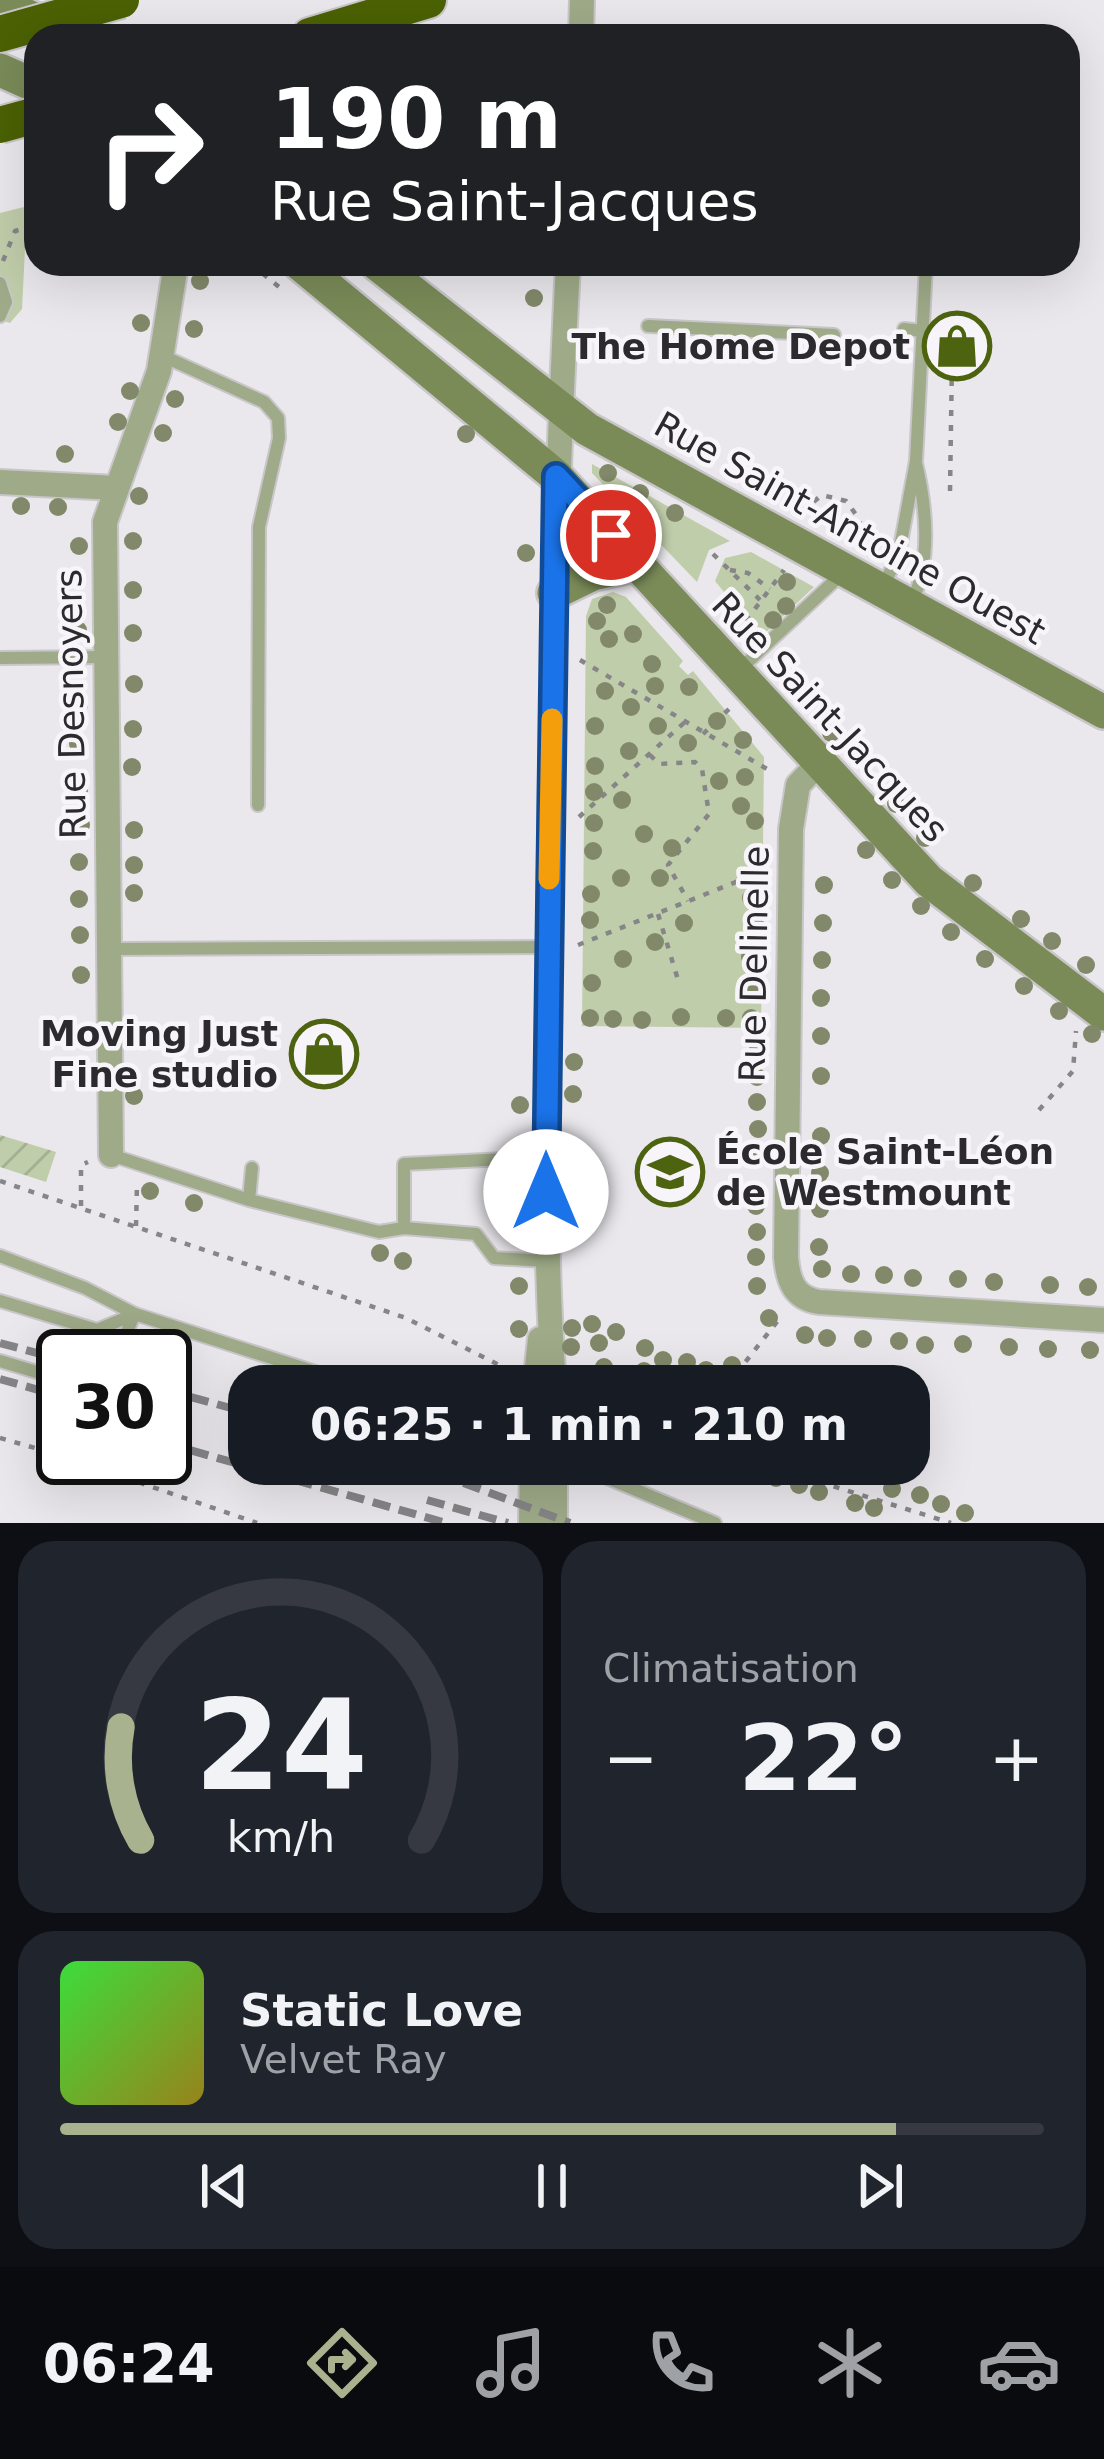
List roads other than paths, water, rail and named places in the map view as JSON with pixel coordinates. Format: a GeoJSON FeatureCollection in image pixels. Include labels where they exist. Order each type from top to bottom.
{"type":"FeatureCollection","features":[{"type":"Feature","properties":{"kind":"highway"},"geometry":{"type":"LineString","coordinates":[[36,24],[121,0]]}},
{"type":"Feature","properties":{"kind":"highway"},"geometry":{"type":"LineString","coordinates":[[349,24],[428,0]]}},
{"type":"Feature","properties":{"kind":"main road"},"geometry":{"type":"LineString","coordinates":[[0,2],[45,24]]}},
{"type":"Feature","properties":{"kind":"main road","name":"Rue Saint-Jacques"},"geometry":{"type":"LineString","coordinates":[[314,276],[556,476],[637,564],[735,689],[818,764],[897,851],[1090,1023]]}},
{"type":"Feature","properties":{"kind":"main road"},"geometry":{"type":"LineString","coordinates":[[392,276],[560,411]]}},
{"type":"Feature","properties":{"kind":"main road","name":"Rue Saint-Antoine Ouest"},"geometry":{"type":"LineString","coordinates":[[560,411],[850,558],[896,597],[1104,712]]}},
{"type":"Feature","properties":{"kind":"main road"},"geometry":{"type":"LineString","coordinates":[[554,593],[593,574],[637,564]]}},
{"type":"Feature","properties":{"kind":"street","name":"Rue Desnoyers"},"geometry":{"type":"LineString","coordinates":[[111,1154],[105,532],[163,356],[174,276]]}},
{"type":"Feature","properties":{"kind":"street"},"geometry":{"type":"LineString","coordinates":[[553,1365],[546,1269],[549,947],[556,476],[567,276]]}},
{"type":"Feature","properties":{"kind":"street"},"geometry":{"type":"LineString","coordinates":[[0,482],[116,488]]}},
{"type":"Feature","properties":{"kind":"street","name":"Rue Delinelle"},"geometry":{"type":"LineString","coordinates":[[818,764],[797,785],[792,813],[786,1257],[792,1285],[804,1298],[819,1302],[1104,1319]]}},
{"type":"Feature","properties":{"kind":"street"},"geometry":{"type":"LineString","coordinates":[[528,1365],[546,1269]]}},
{"type":"Feature","properties":{"kind":"street"},"geometry":{"type":"LineString","coordinates":[[531,1523],[532,1485]]}},
{"type":"Feature","properties":{"kind":"street"},"geometry":{"type":"LineString","coordinates":[[554,1523],[555,1485]]}},
{"type":"Feature","properties":{"kind":"lane"},"geometry":{"type":"LineString","coordinates":[[896,597],[916,461],[925,276]]}},
{"type":"Feature","properties":{"kind":"lane"},"geometry":{"type":"LineString","coordinates":[[0,283],[6,302],[0,316]]}},
{"type":"Feature","properties":{"kind":"lane"},"geometry":{"type":"LineString","coordinates":[[648,326],[834,335]]}},
{"type":"Feature","properties":{"kind":"lane"},"geometry":{"type":"LineString","coordinates":[[904,329],[922,331]]}},
{"type":"Feature","properties":{"kind":"lane"},"geometry":{"type":"LineString","coordinates":[[903,349],[921,350]]}},
{"type":"Feature","properties":{"kind":"lane"},"geometry":{"type":"LineString","coordinates":[[163,356],[264,402],[278,418],[279,438],[259,527],[258,806]]}},
{"type":"Feature","properties":{"kind":"lane"},"geometry":{"type":"LineString","coordinates":[[896,597],[920,581],[925,499],[916,461]]}},
{"type":"Feature","properties":{"kind":"lane"},"geometry":{"type":"LineString","coordinates":[[735,689],[850,558]]}},
{"type":"Feature","properties":{"kind":"lane"},"geometry":{"type":"LineString","coordinates":[[0,658],[106,657]]}},
{"type":"Feature","properties":{"kind":"lane"},"geometry":{"type":"LineString","coordinates":[[110,950],[549,947]]}},
{"type":"Feature","properties":{"kind":"lane"},"geometry":{"type":"LineString","coordinates":[[111,1154],[249,1200],[261,1198],[379,1232],[404,1228],[476,1234],[494,1258],[546,1269]]}},
{"type":"Feature","properties":{"kind":"lane"},"geometry":{"type":"LineString","coordinates":[[404,1228],[404,1164],[547,1157]]}},
{"type":"Feature","properties":{"kind":"lane"},"geometry":{"type":"LineString","coordinates":[[249,1200],[252,1168]]}},
{"type":"Feature","properties":{"kind":"lane"},"geometry":{"type":"LineString","coordinates":[[0,1256],[63,1278],[135,1314],[293,1365]]}},
{"type":"Feature","properties":{"kind":"lane"},"geometry":{"type":"LineString","coordinates":[[0,1301],[97,1330],[135,1314]]}},
{"type":"Feature","properties":{"kind":"lane"},"geometry":{"type":"LineString","coordinates":[[129,1329],[135,1314]]}},
{"type":"Feature","properties":{"kind":"lane"},"geometry":{"type":"LineString","coordinates":[[0,1361],[36,1371]]}},
{"type":"Feature","properties":{"kind":"lane"},"geometry":{"type":"LineString","coordinates":[[625,1485],[716,1523]]}},
{"type":"Feature","properties":{"kind":"railway"},"geometry":{"type":"LineString","coordinates":[[0,1343],[36,1353]]}},
{"type":"Feature","properties":{"kind":"railway"},"geometry":{"type":"LineString","coordinates":[[0,1379],[36,1389]]}},
{"type":"Feature","properties":{"kind":"railway"},"geometry":{"type":"LineString","coordinates":[[192,1397],[228,1407]]}},
{"type":"Feature","properties":{"kind":"railway"},"geometry":{"type":"LineString","coordinates":[[192,1451],[446,1523]]}},
{"type":"Feature","properties":{"kind":"railway"},"geometry":{"type":"LineString","coordinates":[[469,1485],[570,1523]]}},
{"type":"Feature","properties":{"kind":"railway"},"geometry":{"type":"LineString","coordinates":[[427,1500],[508,1523]]}},
{"type":"Feature","properties":{"kind":"place","name":"The Home Depot"},"geometry":{"type":"Point","coordinates":[957,346]}},
{"type":"Feature","properties":{"kind":"place","name":"Moving Just Fine studio"},"geometry":{"type":"Point","coordinates":[324,1054]}},
{"type":"Feature","properties":{"kind":"place","name":"École Saint-Léon de Westmount"},"geometry":{"type":"Point","coordinates":[670,1172]}}]}
